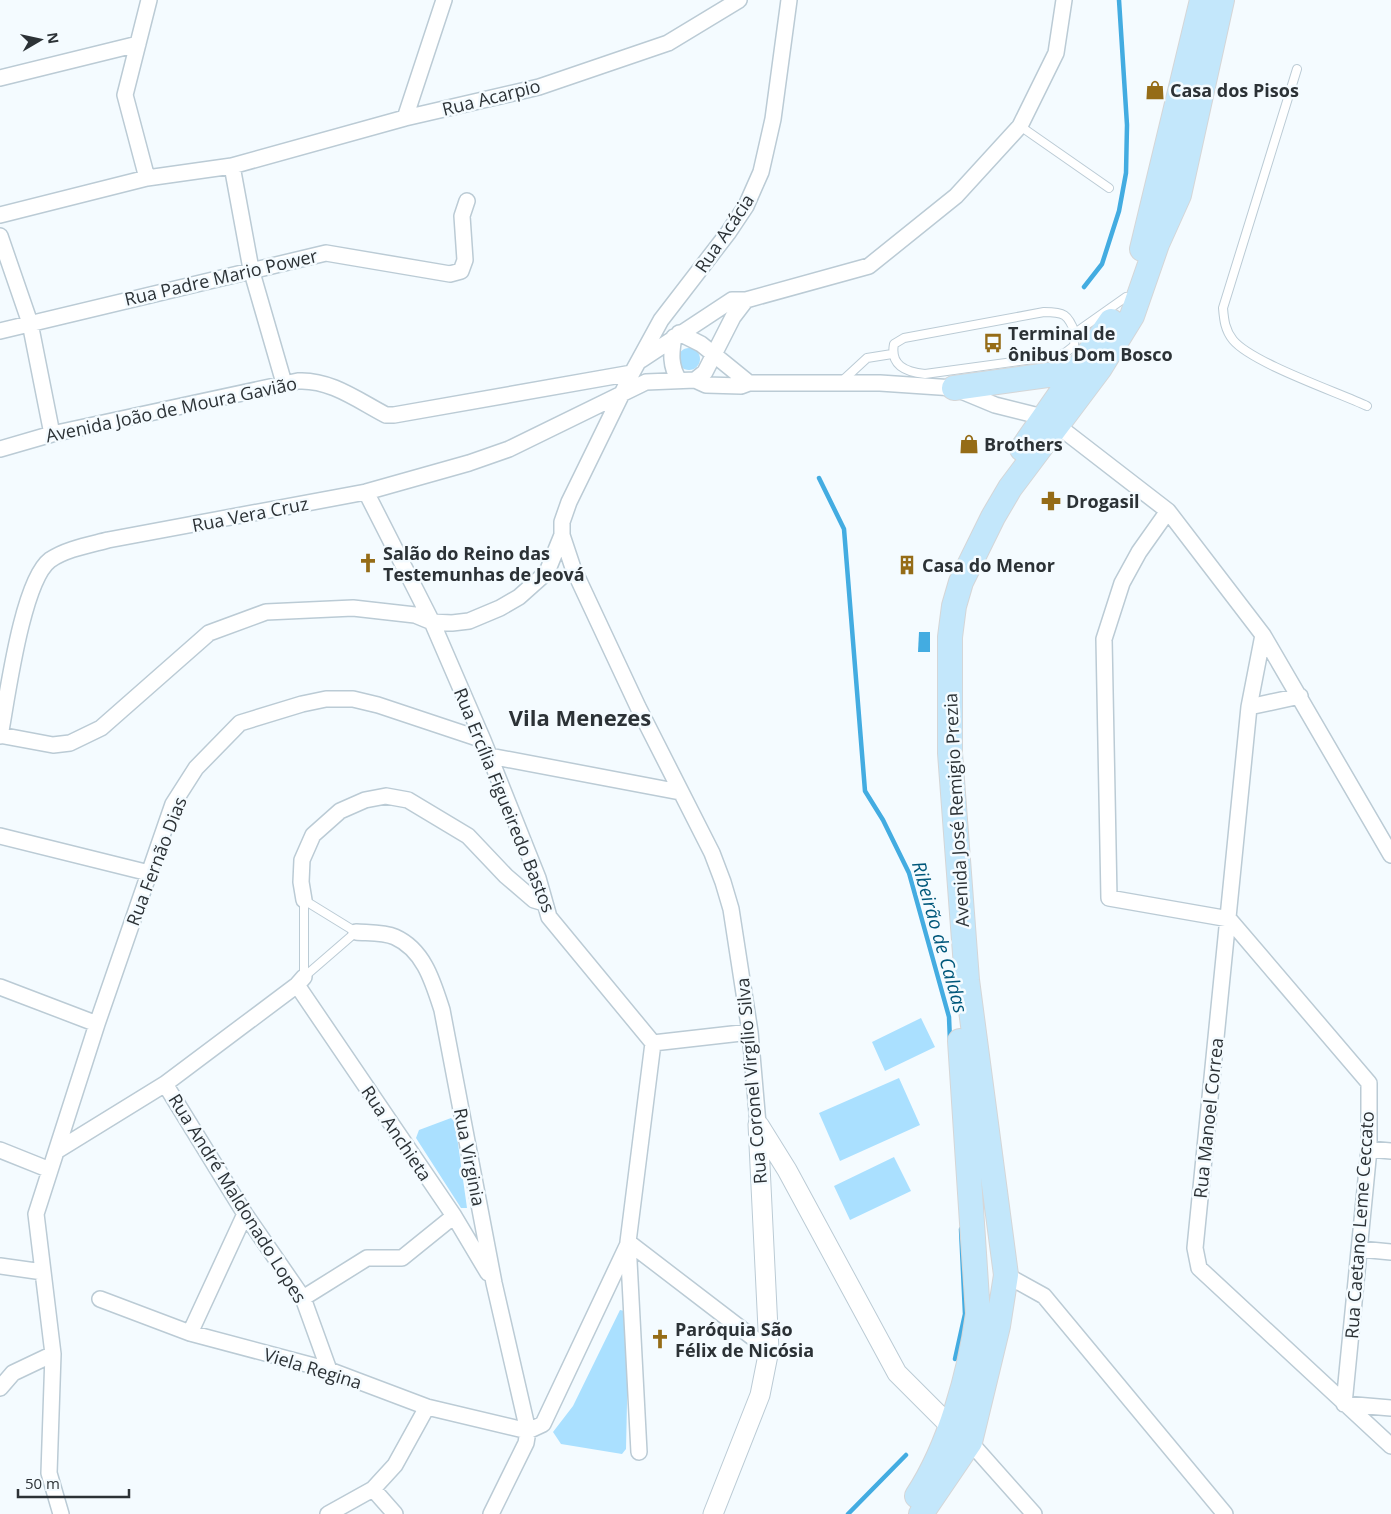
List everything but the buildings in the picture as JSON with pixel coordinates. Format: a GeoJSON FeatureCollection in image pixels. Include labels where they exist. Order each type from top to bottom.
{"type":"FeatureCollection","features":[{"type":"Feature","properties":{"kind":"main road","name":"Avenida José Remigio Prezia"},"geometry":{"type":"LineString","coordinates":[[921,1514],[970,1442],[975,1412],[998,1326],[1006,1275],[967,980],[950,753],[950,637],[954,606],[961,582],[977,546],[1077,371],[1126,297],[1134,279],[1147,232],[1202,0]]}},
{"type":"Feature","properties":{"kind":"main road","name":"Avenida José Remigio Prezia"},"geometry":{"type":"LineString","coordinates":[[905,1514],[925,1484],[950,1426],[973,1348],[978,1314],[937,714],[943,607],[949,577],[962,547],[980,514],[1050,421],[1100,368],[1132,316],[1157,244],[1179,195],[1222,0]]}},
{"type":"Feature","properties":{"kind":"main road"},"geometry":{"type":"LineString","coordinates":[[954,388],[1077,371]]}},
{"type":"Feature","properties":{"kind":"street"},"geometry":{"type":"LineString","coordinates":[[147,178],[125,95],[149,0]]}},
{"type":"Feature","properties":{"kind":"street"},"geometry":{"type":"LineString","coordinates":[[404,118],[444,0]]}},
{"type":"Feature","properties":{"kind":"street","name":"Rua Acarpio"},"geometry":{"type":"LineString","coordinates":[[0,215],[147,178],[232,166],[404,118],[538,87],[668,43],[739,0]]}},
{"type":"Feature","properties":{"kind":"street","name":"Rua Acácia"},"geometry":{"type":"LineString","coordinates":[[635,368],[661,320],[746,206],[761,172],[773,119],[789,0]]}},
{"type":"Feature","properties":{"kind":"street"},"geometry":{"type":"LineString","coordinates":[[635,368],[677,335],[732,300],[746,300],[868,266],[956,196],[1020,126],[1056,53],[1064,0]]}},
{"type":"Feature","properties":{"kind":"street"},"geometry":{"type":"LineString","coordinates":[[0,78],[138,44]]}},
{"type":"Feature","properties":{"kind":"street"},"geometry":{"type":"LineString","coordinates":[[232,166],[251,269],[284,383]]}},
{"type":"Feature","properties":{"kind":"street","name":"Rua Padre Mario Power"},"geometry":{"type":"LineString","coordinates":[[0,331],[251,269],[326,253],[450,274],[461,271],[465,260],[462,216],[467,201]]}},
{"type":"Feature","properties":{"kind":"street"},"geometry":{"type":"LineString","coordinates":[[0,236],[30,323],[52,434]]}},
{"type":"Feature","properties":{"kind":"street"},"geometry":{"type":"LineString","coordinates":[[695,380],[705,372],[732,317],[746,300]]}},
{"type":"Feature","properties":{"kind":"street"},"geometry":{"type":"LineString","coordinates":[[677,335],[701,344],[749,383]]}},
{"type":"Feature","properties":{"kind":"street"},"geometry":{"type":"LineString","coordinates":[[677,335],[671,359],[674,373],[679,380],[695,380],[706,385],[741,386],[749,383],[841,383],[954,388],[995,405],[1050,421],[1168,511],[1262,635],[1300,696],[1391,855]]}},
{"type":"Feature","properties":{"kind":"street","name":"Avenida João de Moura Gavião"},"geometry":{"type":"LineString","coordinates":[[0,449],[52,434],[284,383],[310,380],[327,384],[386,415],[394,415],[635,368]]}},
{"type":"Feature","properties":{"kind":"street","name":"Rua Coronel Virgílio Silva"},"geometry":{"type":"LineString","coordinates":[[635,368],[569,502],[562,522],[562,535],[573,568],[680,792],[712,853],[723,882],[732,916],[750,1032],[758,1124],[769,1350],[760,1395],[714,1514]]}},
{"type":"Feature","properties":{"kind":"street","name":"Rua Vera Cruz"},"geometry":{"type":"LineString","coordinates":[[0,736],[24,615],[38,577],[50,561],[77,548],[108,540],[366,492],[509,449],[621,396],[646,382],[679,380]]}},
{"type":"Feature","properties":{"kind":"street","name":"Rua Ercília Figueiredo Bastos"},"geometry":{"type":"LineString","coordinates":[[366,492],[432,622],[490,756],[538,878],[549,917],[653,1043]]}},
{"type":"Feature","properties":{"kind":"street"},"geometry":{"type":"LineString","coordinates":[[1168,511],[1139,552],[1122,583],[1104,639],[1109,898],[1229,919]]}},
{"type":"Feature","properties":{"kind":"street"},"geometry":{"type":"LineString","coordinates":[[0,736],[53,745],[70,743],[101,728],[209,633],[266,612],[353,608],[415,615],[432,622],[452,624],[469,621],[500,608],[519,597],[547,572],[562,535]]}},
{"type":"Feature","properties":{"kind":"street","name":"Rua Manoel Correa"},"geometry":{"type":"LineString","coordinates":[[1262,635],[1249,708],[1195,1248],[1199,1268],[1391,1446]]}},
{"type":"Feature","properties":{"kind":"street"},"geometry":{"type":"LineString","coordinates":[[1249,708],[1300,696]]}},
{"type":"Feature","properties":{"kind":"street","name":"Rua Fernão Dias"},"geometry":{"type":"LineString","coordinates":[[61,1514],[49,1473],[53,1354],[36,1214],[97,1024],[173,804],[196,768],[240,723],[302,704],[326,699],[352,699],[378,705],[483,740]]}},
{"type":"Feature","properties":{"kind":"street"},"geometry":{"type":"LineString","coordinates":[[490,756],[680,792]]}},
{"type":"Feature","properties":{"kind":"street"},"geometry":{"type":"LineString","coordinates":[[304,900],[301,882],[302,860],[313,835],[340,811],[364,800],[386,796],[408,800],[468,836],[506,876],[534,900],[544,903]]}},
{"type":"Feature","properties":{"kind":"street"},"geometry":{"type":"LineString","coordinates":[[0,836],[149,873]]}},
{"type":"Feature","properties":{"kind":"street","name":"Rua Caetano Leme Ceccato"},"geometry":{"type":"LineString","coordinates":[[1229,919],[1369,1082],[1369,1149],[1344,1404]]}},
{"type":"Feature","properties":{"kind":"street","name":"Rua Virginia"},"geometry":{"type":"LineString","coordinates":[[356,932],[394,936],[412,948],[430,973],[442,1010],[494,1283],[528,1431]]}},
{"type":"Feature","properties":{"kind":"street"},"geometry":{"type":"LineString","coordinates":[[58,1150],[166,1084],[300,981]]}},
{"type":"Feature","properties":{"kind":"street","name":"Rua Anchieta"},"geometry":{"type":"LineString","coordinates":[[300,981],[454,1216],[494,1283]]}},
{"type":"Feature","properties":{"kind":"street"},"geometry":{"type":"LineString","coordinates":[[0,987],[97,1024]]}},
{"type":"Feature","properties":{"kind":"street"},"geometry":{"type":"LineString","coordinates":[[639,1452],[628,1242],[653,1043],[750,1032]]}},
{"type":"Feature","properties":{"kind":"street","name":"Rua André Maldonado Lopes"},"geometry":{"type":"LineString","coordinates":[[166,1084],[245,1214],[303,1298],[329,1370]]}},
{"type":"Feature","properties":{"kind":"street"},"geometry":{"type":"LineString","coordinates":[[758,1124],[788,1170],[897,1373],[950,1426]]}},
{"type":"Feature","properties":{"kind":"street"},"geometry":{"type":"LineString","coordinates":[[1369,1149],[1391,1151]]}},
{"type":"Feature","properties":{"kind":"street"},"geometry":{"type":"LineString","coordinates":[[0,1150],[50,1170]]}},
{"type":"Feature","properties":{"kind":"street"},"geometry":{"type":"LineString","coordinates":[[760,1177],[788,1170]]}},
{"type":"Feature","properties":{"kind":"street"},"geometry":{"type":"LineString","coordinates":[[190,1333],[245,1214]]}},
{"type":"Feature","properties":{"kind":"street"},"geometry":{"type":"LineString","coordinates":[[303,1298],[368,1258],[402,1258],[454,1216]]}},
{"type":"Feature","properties":{"kind":"street"},"geometry":{"type":"LineString","coordinates":[[628,1242],[769,1350]]}},
{"type":"Feature","properties":{"kind":"street"},"geometry":{"type":"LineString","coordinates":[[492,1514],[526,1442],[528,1431],[543,1424],[628,1242]]}},
{"type":"Feature","properties":{"kind":"street"},"geometry":{"type":"LineString","coordinates":[[1360,1249],[1391,1252]]}},
{"type":"Feature","properties":{"kind":"street"},"geometry":{"type":"LineString","coordinates":[[0,1266],[43,1272]]}},
{"type":"Feature","properties":{"kind":"street"},"geometry":{"type":"LineString","coordinates":[[1006,1275],[1044,1296],[1225,1514]]}},
{"type":"Feature","properties":{"kind":"street","name":"Viela Regina"},"geometry":{"type":"LineString","coordinates":[[100,1299],[190,1333],[329,1370],[427,1407],[528,1431]]}},
{"type":"Feature","properties":{"kind":"street"},"geometry":{"type":"LineString","coordinates":[[0,1388],[13,1373],[53,1354]]}},
{"type":"Feature","properties":{"kind":"street"},"geometry":{"type":"LineString","coordinates":[[1344,1404],[1391,1408]]}},
{"type":"Feature","properties":{"kind":"street"},"geometry":{"type":"LineString","coordinates":[[328,1514],[373,1489],[395,1464],[427,1407]]}},
{"type":"Feature","properties":{"kind":"street"},"geometry":{"type":"LineString","coordinates":[[970,1442],[1034,1514]]}},
{"type":"Feature","properties":{"kind":"street"},"geometry":{"type":"LineString","coordinates":[[373,1489],[395,1514]]}},
{"type":"Feature","properties":{"kind":"lane"},"geometry":{"type":"LineString","coordinates":[[1297,68],[1223,308],[1224,326],[1234,341],[1256,358],[1367,406]]}},
{"type":"Feature","properties":{"kind":"lane"},"geometry":{"type":"LineString","coordinates":[[1020,126],[1109,188]]}},
{"type":"Feature","properties":{"kind":"lane"},"geometry":{"type":"LineString","coordinates":[[1076,332],[1126,297]]}},
{"type":"Feature","properties":{"kind":"lane"},"geometry":{"type":"LineString","coordinates":[[1044,312],[1060,312],[1070,320],[1076,332],[1074,346],[1065,353],[1056,356],[925,374],[911,373],[898,366],[892,354],[894,344],[904,338],[1044,312]]}},
{"type":"Feature","properties":{"kind":"lane"},"geometry":{"type":"LineString","coordinates":[[841,383],[867,358],[892,354]]}},
{"type":"Feature","properties":{"kind":"lane"},"geometry":{"type":"LineString","coordinates":[[304,900],[356,932],[300,981],[304,900]]}},
{"type":"Feature","properties":{"kind":"shaded area"},"geometry":{"type":"Polygon","coordinates":[[[689,348],[697,351],[700,359],[697,367],[689,370],[681,367],[678,359],[681,351],[689,348]]]}},
{"type":"Feature","properties":{"kind":"shaded area"},"geometry":{"type":"Polygon","coordinates":[[[919,632],[930,632],[930,652],[918,652],[919,632]]]}},
{"type":"Feature","properties":{"kind":"shaded area"},"geometry":{"type":"Polygon","coordinates":[[[921,1018],[935,1047],[885,1071],[872,1042],[921,1018]]]}},
{"type":"Feature","properties":{"kind":"shaded area"},"geometry":{"type":"Polygon","coordinates":[[[899,1078],[920,1125],[840,1161],[819,1113],[899,1078]]]}},
{"type":"Feature","properties":{"kind":"shaded area"},"geometry":{"type":"Polygon","coordinates":[[[451,1118],[455,1122],[467,1208],[461,1208],[416,1138],[419,1130],[451,1118]]]}},
{"type":"Feature","properties":{"kind":"shaded area"},"geometry":{"type":"Polygon","coordinates":[[[894,1157],[911,1191],[850,1220],[834,1186],[894,1157]]]}},
{"type":"Feature","properties":{"kind":"shaded area"},"geometry":{"type":"Polygon","coordinates":[[[620,1310],[629,1312],[626,1449],[622,1454],[561,1444],[553,1432],[573,1406],[620,1310]]]}},
{"type":"Feature","properties":{"kind":"waterway","name":"Ribeirão de Caldas"},"geometry":{"type":"LineString","coordinates":[[1084,287],[1102,264],[1119,211],[1126,173],[1127,125],[1119,0]]}},
{"type":"Feature","properties":{"kind":"waterway","name":"Ribeirão de Caldas"},"geometry":{"type":"LineString","coordinates":[[819,478],[844,529],[865,791],[883,820],[909,873],[949,1017],[950,1041]]}},
{"type":"Feature","properties":{"kind":"waterway","name":"Ribeirão de Caldas"},"geometry":{"type":"LineString","coordinates":[[955,1359],[965,1314],[961,1229]]}},
{"type":"Feature","properties":{"kind":"waterway","name":"Ribeirão de Caldas"},"geometry":{"type":"LineString","coordinates":[[848,1514],[906,1455]]}},
{"type":"Feature","properties":{"kind":"place","name":"Casa dos Pisos"},"geometry":{"type":"Point","coordinates":[1155,90]}},
{"type":"Feature","properties":{"kind":"place","name":"Terminal de ônibus Dom Bosco"},"geometry":{"type":"Point","coordinates":[993,343]}},
{"type":"Feature","properties":{"kind":"place","name":"Brothers"},"geometry":{"type":"Point","coordinates":[969,444]}},
{"type":"Feature","properties":{"kind":"place","name":"Drogasil"},"geometry":{"type":"Point","coordinates":[1051,501]}},
{"type":"Feature","properties":{"kind":"place","name":"Salão do Reino das Testemunhas de Jeová"},"geometry":{"type":"Point","coordinates":[368,563]}},
{"type":"Feature","properties":{"kind":"place","name":"Casa do Menor"},"geometry":{"type":"Point","coordinates":[907,565]}},
{"type":"Feature","properties":{"kind":"place","name":"Paróquia São Félix de Nicósia"},"geometry":{"type":"Point","coordinates":[660,1339]}},
{"type":"Feature","properties":{"kind":"district","name":"Vila Menezes"},"geometry":{"type":"Point","coordinates":[580,717]}}]}
